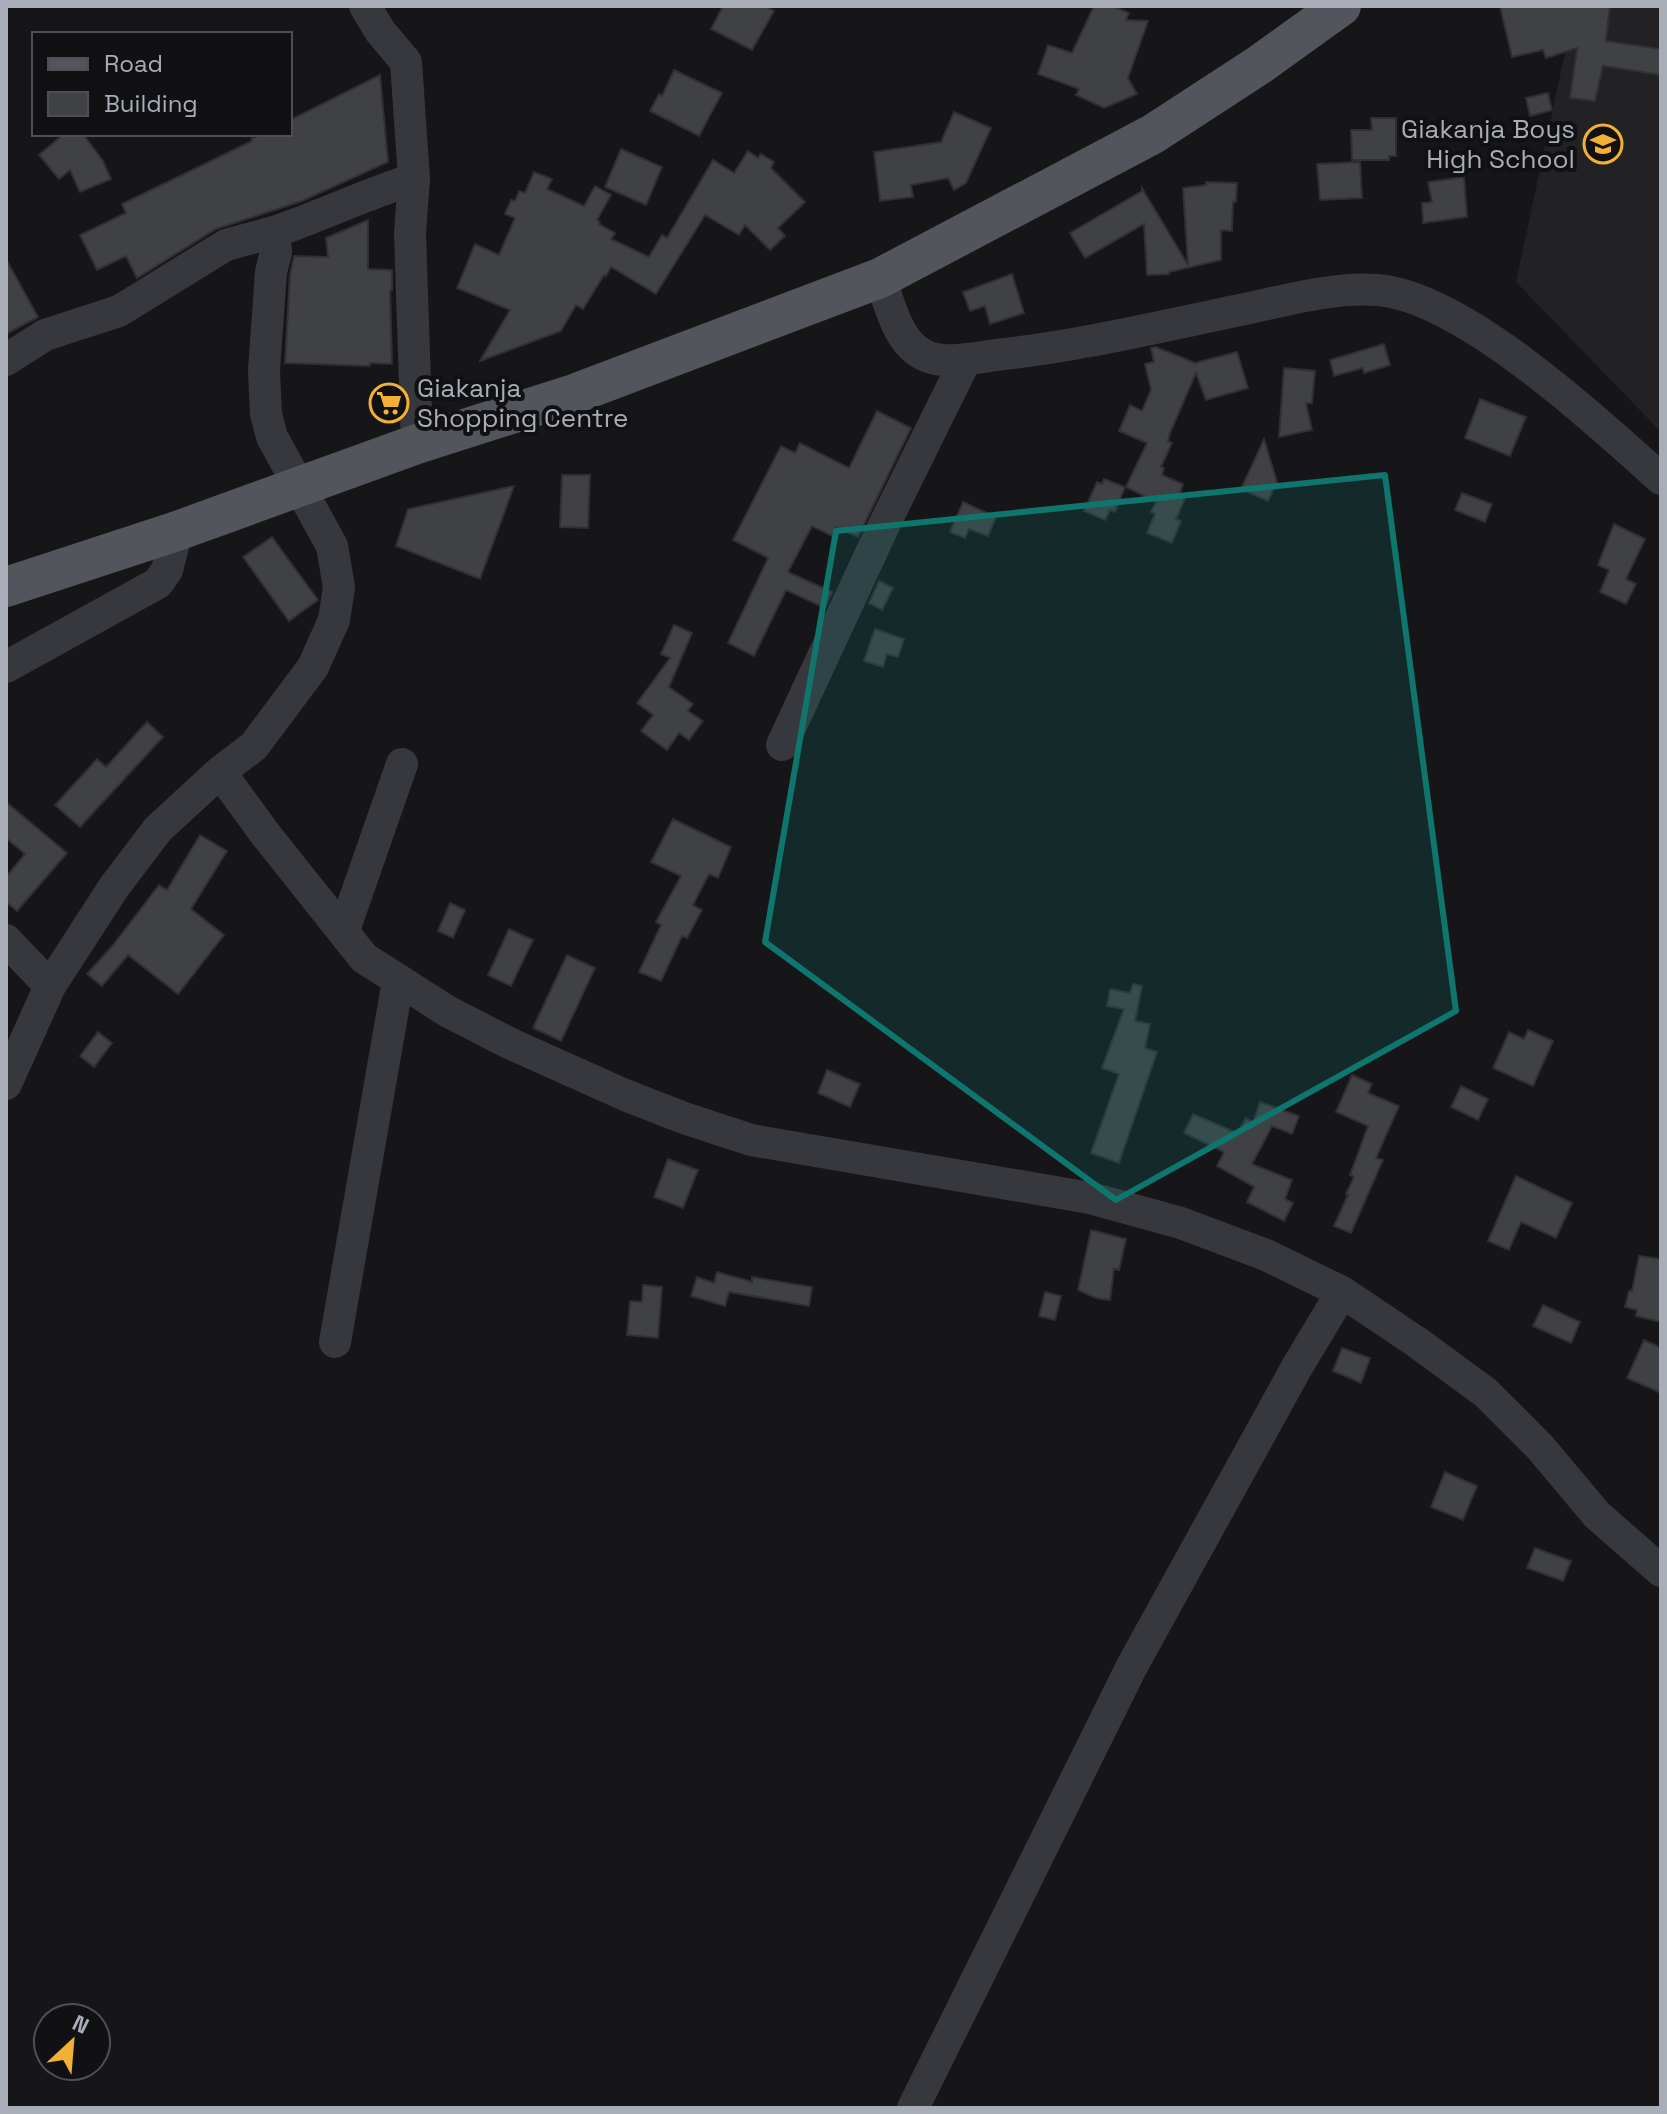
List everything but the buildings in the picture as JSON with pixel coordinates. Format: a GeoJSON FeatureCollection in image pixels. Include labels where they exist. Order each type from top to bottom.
{"type":"FeatureCollection","features":[{"type":"Feature","properties":{"kind":"main road"},"geometry":{"type":"LineString","coordinates":[[6,587],[177,531],[417,444],[574,394],[880,278],[1153,134],[1259,65],[1341,6]]}},
{"type":"Feature","properties":{"kind":"street"},"geometry":{"type":"LineString","coordinates":[[365,6],[380,31],[406,62],[414,179],[410,233],[417,444]]}},
{"type":"Feature","properties":{"kind":"street"},"geometry":{"type":"LineString","coordinates":[[6,360],[45,335],[119,311],[226,245],[274,232],[339,208],[369,193],[414,179]]}},
{"type":"Feature","properties":{"kind":"street"},"geometry":{"type":"LineString","coordinates":[[6,1084],[50,986],[114,887],[158,829],[220,772],[254,746],[313,667],[334,620],[339,587],[332,546],[272,437],[266,414],[264,370],[271,272],[276,252],[274,232]]}},
{"type":"Feature","properties":{"kind":"street"},"geometry":{"type":"LineString","coordinates":[[880,278],[899,328],[909,345],[926,357],[966,359],[1051,349],[1303,297],[1379,290],[1438,310],[1498,346],[1583,409],[1661,479]]}},
{"type":"Feature","properties":{"kind":"street"},"geometry":{"type":"LineString","coordinates":[[782,745],[885,523],[966,359]]}},
{"type":"Feature","properties":{"kind":"street"},"geometry":{"type":"LineString","coordinates":[[6,667],[158,583],[167,570],[177,531]]}},
{"type":"Feature","properties":{"kind":"street"},"geometry":{"type":"LineString","coordinates":[[344,930],[402,764]]}},
{"type":"Feature","properties":{"kind":"street"},"geometry":{"type":"LineString","coordinates":[[220,772],[364,958],[447,1011],[509,1043],[625,1095],[737,1136],[1090,1198],[1181,1223],[1266,1255],[1342,1292],[1486,1393],[1540,1447],[1597,1515],[1661,1571]]}},
{"type":"Feature","properties":{"kind":"street"},"geometry":{"type":"LineString","coordinates":[[6,940],[50,986]]}},
{"type":"Feature","properties":{"kind":"street"},"geometry":{"type":"LineString","coordinates":[[335,1342],[398,981]]}},
{"type":"Feature","properties":{"kind":"street"},"geometry":{"type":"LineString","coordinates":[[913,2108],[1132,1666],[1297,1367],[1342,1292]]}},
{"type":"Feature","properties":{"kind":"highlighted area"},"geometry":{"type":"Polygon","coordinates":[[[1385,475],[1456,1011],[1116,1200],[765,942],[836,531],[1385,475]]]}},
{"type":"Feature","properties":{"kind":"shaded area","name":"Giakanja Boys High School"},"geometry":{"type":"Polygon","coordinates":[[[1575,6],[1661,6],[1661,432],[1516,282],[1575,6]]]}},
{"type":"Feature","properties":{"kind":"place","name":"Giakanja Boys High School"},"geometry":{"type":"Point","coordinates":[1603,144]}},
{"type":"Feature","properties":{"kind":"place","name":"Giakanja Shopping Centre"},"geometry":{"type":"Point","coordinates":[389,403]}}]}
